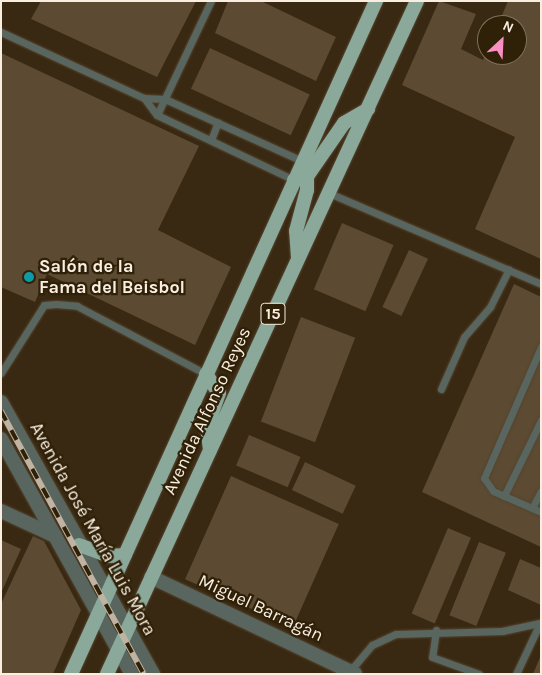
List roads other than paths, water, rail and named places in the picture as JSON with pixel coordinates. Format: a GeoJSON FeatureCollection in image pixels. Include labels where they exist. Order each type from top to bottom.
{"type":"FeatureCollection","features":[{"type":"Feature","properties":{"kind":"highway","name":"Avenida Alfonso Reyes"},"geometry":{"type":"LineString","coordinates":[[71,674],[376,1]]}},
{"type":"Feature","properties":{"kind":"highway","name":"Avenida Alfonso Reyes"},"geometry":{"type":"LineString","coordinates":[[107,674],[417,1]]}},
{"type":"Feature","properties":{"kind":"highway"},"geometry":{"type":"LineString","coordinates":[[298,258],[296,231],[308,175],[344,122],[368,109]]}},
{"type":"Feature","properties":{"kind":"highway"},"geometry":{"type":"LineString","coordinates":[[302,161],[308,175]]}},
{"type":"Feature","properties":{"kind":"highway"},"geometry":{"type":"LineString","coordinates":[[294,180],[308,175]]}},
{"type":"Feature","properties":{"kind":"highway"},"geometry":{"type":"LineString","coordinates":[[206,374],[219,393],[207,428],[210,450]]}},
{"type":"Feature","properties":{"kind":"highway"},"geometry":{"type":"LineString","coordinates":[[79,545],[109,556],[125,554]]}},
{"type":"Feature","properties":{"kind":"street","name":"Avenida José María Luis Mora"},"geometry":{"type":"LineString","coordinates":[[1,402],[79,545],[128,627],[153,674]]}},
{"type":"Feature","properties":{"kind":"street","name":"Avenida José María Luis Mora"},"geometry":{"type":"LineString","coordinates":[[1,439],[100,612],[132,674]]}},
{"type":"Feature","properties":{"kind":"street"},"geometry":{"type":"LineString","coordinates":[[1,511],[55,536]]}},
{"type":"Feature","properties":{"kind":"street","name":"Miguel Barragán"},"geometry":{"type":"LineString","coordinates":[[151,577],[351,673]]}},
{"type":"Feature","properties":{"kind":"lane"},"geometry":{"type":"LineString","coordinates":[[157,115],[211,1]]}},
{"type":"Feature","properties":{"kind":"lane"},"geometry":{"type":"LineString","coordinates":[[1,32],[144,98],[165,99],[302,161]]}},
{"type":"Feature","properties":{"kind":"lane"},"geometry":{"type":"LineString","coordinates":[[144,98],[157,115],[294,180]]}},
{"type":"Feature","properties":{"kind":"lane"},"geometry":{"type":"LineString","coordinates":[[211,140],[218,122]]}},
{"type":"Feature","properties":{"kind":"lane"},"geometry":{"type":"LineString","coordinates":[[329,193],[541,284]]}},
{"type":"Feature","properties":{"kind":"lane"},"geometry":{"type":"LineString","coordinates":[[441,389],[464,337],[490,307],[509,269]]}},
{"type":"Feature","properties":{"kind":"lane"},"geometry":{"type":"LineString","coordinates":[[1,373],[44,305],[56,304],[78,306],[206,374]]}},
{"type":"Feature","properties":{"kind":"lane"},"geometry":{"type":"LineString","coordinates":[[541,347],[484,472],[485,484],[504,496],[541,512]]}},
{"type":"Feature","properties":{"kind":"lane"},"geometry":{"type":"LineString","coordinates":[[504,496],[541,420]]}},
{"type":"Feature","properties":{"kind":"lane"},"geometry":{"type":"LineString","coordinates":[[532,508],[541,491]]}},
{"type":"Feature","properties":{"kind":"lane"},"geometry":{"type":"LineString","coordinates":[[351,673],[383,638],[436,630],[502,630],[540,623]]}},
{"type":"Feature","properties":{"kind":"lane"},"geometry":{"type":"LineString","coordinates":[[516,674],[540,623]]}},
{"type":"Feature","properties":{"kind":"lane"},"geometry":{"type":"LineString","coordinates":[[436,630],[432,657],[479,674]]}},
{"type":"Feature","properties":{"kind":"railway"},"geometry":{"type":"LineString","coordinates":[[1,411],[144,674]]}},
{"type":"Feature","properties":{"kind":"place","name":"Salón de la Fama del Beisbol"},"geometry":{"type":"Point","coordinates":[29,277]}}]}
